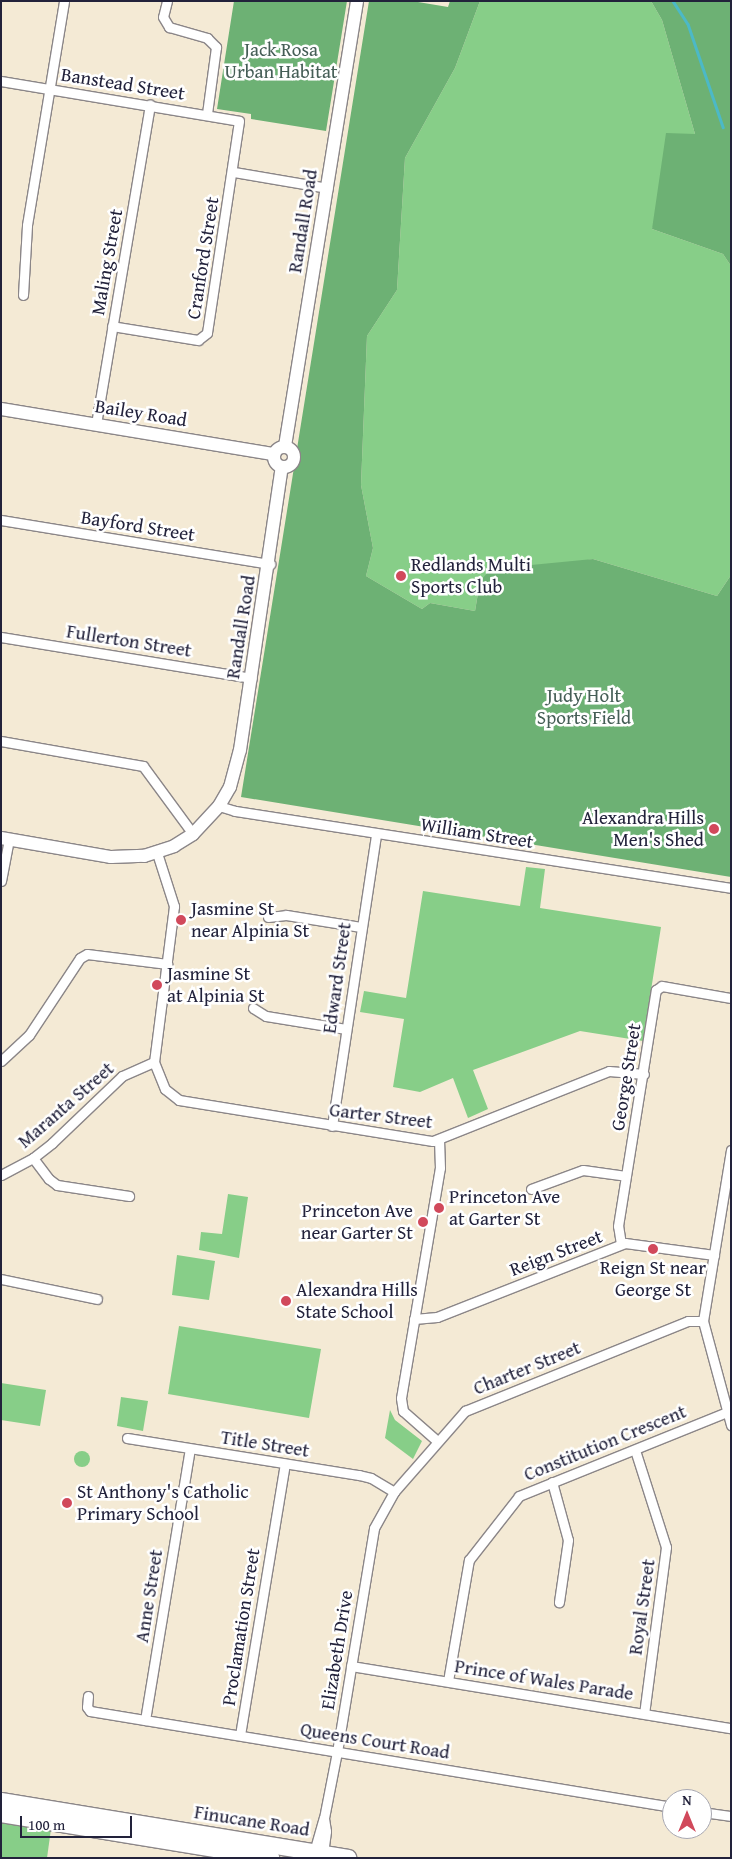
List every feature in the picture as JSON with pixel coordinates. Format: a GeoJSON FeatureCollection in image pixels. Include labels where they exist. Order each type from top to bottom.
{"type":"FeatureCollection","features":[{"type":"Feature","properties":{"kind":"highway","name":"Finucane Road"},"geometry":{"type":"LineString","coordinates":[[1,1801],[318,1855],[348,1858]]}},
{"type":"Feature","properties":{"kind":"highway","name":"Finucane Road"},"geometry":{"type":"LineString","coordinates":[[1,1814],[271,1858]]}},
{"type":"Feature","properties":{"kind":"street"},"geometry":{"type":"LineString","coordinates":[[24,295],[26,234],[64,1]]}},
{"type":"Feature","properties":{"kind":"street"},"geometry":{"type":"LineString","coordinates":[[167,1],[163,17],[169,28],[207,38],[216,47],[207,114]]}},
{"type":"Feature","properties":{"kind":"street","name":"Randall Road"},"geometry":{"type":"LineString","coordinates":[[157,853],[193,834],[219,806],[236,769],[270,564],[282,467],[289,466],[294,457],[292,450],[285,446],[357,1]]}},
{"type":"Feature","properties":{"kind":"street","name":"Banstead Street"},"geometry":{"type":"LineString","coordinates":[[1,81],[207,114],[239,121]]}},
{"type":"Feature","properties":{"kind":"street","name":"Maling Street"},"geometry":{"type":"LineString","coordinates":[[96,424],[150,105]]}},
{"type":"Feature","properties":{"kind":"street","name":"Cranford Street"},"geometry":{"type":"LineString","coordinates":[[112,326],[198,340],[207,334],[234,172],[239,121]]}},
{"type":"Feature","properties":{"kind":"street"},"geometry":{"type":"LineString","coordinates":[[234,172],[328,188]]}},
{"type":"Feature","properties":{"kind":"street","name":"Bailey Road"},"geometry":{"type":"LineString","coordinates":[[1,409],[274,454]]}},
{"type":"Feature","properties":{"kind":"street"},"geometry":{"type":"LineString","coordinates":[[282,467],[275,463],[274,454],[278,448],[285,446]]}},
{"type":"Feature","properties":{"kind":"street","name":"Bayford Street"},"geometry":{"type":"LineString","coordinates":[[1,520],[270,564]]}},
{"type":"Feature","properties":{"kind":"street","name":"Fullerton Street"},"geometry":{"type":"LineString","coordinates":[[1,637],[252,678]]}},
{"type":"Feature","properties":{"kind":"street"},"geometry":{"type":"LineString","coordinates":[[1,741],[143,766],[193,834]]}},
{"type":"Feature","properties":{"kind":"street","name":"William Street"},"geometry":{"type":"LineString","coordinates":[[219,806],[235,811],[376,834],[731,888]]}},
{"type":"Feature","properties":{"kind":"street","name":"Edward Street"},"geometry":{"type":"LineString","coordinates":[[332,1126],[376,834]]}},
{"type":"Feature","properties":{"kind":"street"},"geometry":{"type":"LineString","coordinates":[[1,881],[5,838],[111,857],[157,853],[174,900],[154,1062]]}},
{"type":"Feature","properties":{"kind":"street"},"geometry":{"type":"LineString","coordinates":[[268,917],[286,914],[361,927]]}},
{"type":"Feature","properties":{"kind":"street"},"geometry":{"type":"LineString","coordinates":[[1,1061],[29,1035],[80,958],[95,954],[167,964]]}},
{"type":"Feature","properties":{"kind":"street","name":"George Street"},"geometry":{"type":"LineString","coordinates":[[621,1244],[618,1231],[656,990],[662,986],[731,998]]}},
{"type":"Feature","properties":{"kind":"street"},"geometry":{"type":"LineString","coordinates":[[253,1008],[266,1016],[346,1029]]}},
{"type":"Feature","properties":{"kind":"street","name":"Garter Street"},"geometry":{"type":"LineString","coordinates":[[154,1062],[165,1089],[179,1100],[426,1141],[439,1140],[609,1071],[644,1074]]}},
{"type":"Feature","properties":{"kind":"street","name":"Maranta Street"},"geometry":{"type":"LineString","coordinates":[[1,1175],[34,1158],[83,1116],[122,1076],[154,1062]]}},
{"type":"Feature","properties":{"kind":"street"},"geometry":{"type":"LineString","coordinates":[[436,1440],[407,1416],[401,1406],[440,1168],[439,1140]]}},
{"type":"Feature","properties":{"kind":"street"},"geometry":{"type":"LineString","coordinates":[[731,1150],[703,1321],[731,1425]]}},
{"type":"Feature","properties":{"kind":"street"},"geometry":{"type":"LineString","coordinates":[[34,1158],[49,1179],[57,1185],[129,1196]]}},
{"type":"Feature","properties":{"kind":"street"},"geometry":{"type":"LineString","coordinates":[[531,1189],[583,1170],[626,1176]]}},
{"type":"Feature","properties":{"kind":"street","name":"Reign Street"},"geometry":{"type":"LineString","coordinates":[[414,1319],[438,1317],[621,1244],[636,1243],[714,1255]]}},
{"type":"Feature","properties":{"kind":"street"},"geometry":{"type":"LineString","coordinates":[[1,1279],[97,1299]]}},
{"type":"Feature","properties":{"kind":"street","name":"Charter Street"},"geometry":{"type":"LineString","coordinates":[[394,1492],[436,1440],[464,1412],[688,1321],[703,1321]]}},
{"type":"Feature","properties":{"kind":"street","name":"Constitution Crescent"},"geometry":{"type":"LineString","coordinates":[[448,1681],[469,1560],[518,1496],[727,1412]]}},
{"type":"Feature","properties":{"kind":"street","name":"Title Street"},"geometry":{"type":"LineString","coordinates":[[126,1438],[370,1478],[394,1492]]}},
{"type":"Feature","properties":{"kind":"street","name":"Anne Street"},"geometry":{"type":"LineString","coordinates":[[145,1720],[190,1449]]}},
{"type":"Feature","properties":{"kind":"street","name":"Royal Street"},"geometry":{"type":"LineString","coordinates":[[635,1450],[666,1547],[644,1713]]}},
{"type":"Feature","properties":{"kind":"street","name":"Proclamation Street"},"geometry":{"type":"LineString","coordinates":[[240,1735],[285,1464]]}},
{"type":"Feature","properties":{"kind":"street"},"geometry":{"type":"LineString","coordinates":[[552,1482],[568,1540],[559,1602]]}},
{"type":"Feature","properties":{"kind":"street","name":"Elizabeth Drive"},"geometry":{"type":"LineString","coordinates":[[318,1855],[374,1528],[394,1492]]}},
{"type":"Feature","properties":{"kind":"street","name":"Prince of Wales Parade"},"geometry":{"type":"LineString","coordinates":[[351,1666],[731,1728]]}},
{"type":"Feature","properties":{"kind":"street","name":"Queens Court Road"},"geometry":{"type":"LineString","coordinates":[[88,1696],[87,1707],[90,1711],[662,1805]]}},
{"type":"Feature","properties":{"kind":"street"},"geometry":{"type":"LineString","coordinates":[[712,1813],[731,1816]]}},
{"type":"Feature","properties":{"kind":"green space","name":"Jack Rosa Urban Habitat"},"geometry":{"type":"Polygon","coordinates":[[[234,1],[347,1],[326,131],[251,119],[251,114],[217,109],[234,1]]]}},
{"type":"Feature","properties":{"kind":"green space","name":"Judy Holt Sports Field"},"geometry":{"type":"Polygon","coordinates":[[[369,1],[412,1],[448,7],[450,1],[480,1],[455,68],[405,158],[397,290],[367,336],[361,485],[373,548],[366,576],[422,609],[430,603],[475,611],[480,581],[491,569],[593,559],[717,596],[731,575],[731,877],[241,797],[369,1]]]}},
{"type":"Feature","properties":{"kind":"green space"},"geometry":{"type":"Polygon","coordinates":[[[480,1],[651,1],[662,20],[695,134],[652,229],[723,254],[731,266],[731,575],[717,596],[593,559],[480,581],[475,611],[430,603],[422,609],[366,576],[373,548],[361,485],[367,336],[397,290],[405,158],[455,68],[480,1]]]}},
{"type":"Feature","properties":{"kind":"green space"},"geometry":{"type":"Polygon","coordinates":[[[651,1],[731,1],[731,266],[723,254],[652,229],[666,133],[695,134],[662,20],[651,1]]]}},
{"type":"Feature","properties":{"kind":"green space"},"geometry":{"type":"Polygon","coordinates":[[[526,867],[545,869],[540,908],[661,927],[643,1041],[580,1031],[473,1070],[488,1109],[468,1118],[453,1078],[420,1092],[393,1087],[404,1019],[360,1012],[364,991],[406,998],[423,891],[520,906],[526,867]]]}},
{"type":"Feature","properties":{"kind":"green space"},"geometry":{"type":"Polygon","coordinates":[[[228,1194],[248,1197],[239,1258],[199,1250],[201,1232],[222,1234],[228,1194]]]}},
{"type":"Feature","properties":{"kind":"green space"},"geometry":{"type":"Polygon","coordinates":[[[177,1255],[215,1261],[209,1300],[172,1295],[177,1255]]]}},
{"type":"Feature","properties":{"kind":"green space"},"geometry":{"type":"Polygon","coordinates":[[[179,1326],[321,1349],[309,1418],[168,1394],[179,1326]]]}},
{"type":"Feature","properties":{"kind":"green space"},"geometry":{"type":"Polygon","coordinates":[[[1,1383],[46,1390],[40,1426],[1,1420],[1,1383]]]}},
{"type":"Feature","properties":{"kind":"green space"},"geometry":{"type":"Polygon","coordinates":[[[121,1397],[148,1401],[143,1431],[117,1426],[121,1397]]]}},
{"type":"Feature","properties":{"kind":"green space"},"geometry":{"type":"Polygon","coordinates":[[[390,1410],[395,1420],[422,1441],[413,1459],[385,1438],[390,1410]]]}},
{"type":"Feature","properties":{"kind":"green space"},"geometry":{"type":"Polygon","coordinates":[[[82,1451],[88,1453],[90,1459],[88,1465],[82,1467],[76,1465],[74,1459],[76,1453],[82,1451]]]}},
{"type":"Feature","properties":{"kind":"green space"},"geometry":{"type":"Polygon","coordinates":[[[1,1821],[51,1829],[47,1858],[1,1858],[1,1821]]]}},
{"type":"Feature","properties":{"kind":"waterway"},"geometry":{"type":"LineString","coordinates":[[673,1],[688,24],[723,127]]}},
{"type":"Feature","properties":{"kind":"place","name":"Redlands Multi Sports Club"},"geometry":{"type":"Point","coordinates":[401,576]}},
{"type":"Feature","properties":{"kind":"place","name":"Alexandra Hills Men's Shed"},"geometry":{"type":"Point","coordinates":[714,829]}},
{"type":"Feature","properties":{"kind":"place","name":"Jasmine St near Alpinia St"},"geometry":{"type":"Point","coordinates":[181,920]}},
{"type":"Feature","properties":{"kind":"place","name":"Jasmine St at Alpinia St"},"geometry":{"type":"Point","coordinates":[157,985]}},
{"type":"Feature","properties":{"kind":"place","name":"Princeton Ave at Garter St"},"geometry":{"type":"Point","coordinates":[439,1208]}},
{"type":"Feature","properties":{"kind":"place","name":"Princeton Ave near Garter St"},"geometry":{"type":"Point","coordinates":[423,1222]}},
{"type":"Feature","properties":{"kind":"place","name":"Reign St near George St"},"geometry":{"type":"Point","coordinates":[653,1249]}},
{"type":"Feature","properties":{"kind":"place","name":"Alexandra Hills State School"},"geometry":{"type":"Point","coordinates":[286,1301]}},
{"type":"Feature","properties":{"kind":"place","name":"St Anthony's Catholic Primary School"},"geometry":{"type":"Point","coordinates":[67,1503]}}]}
